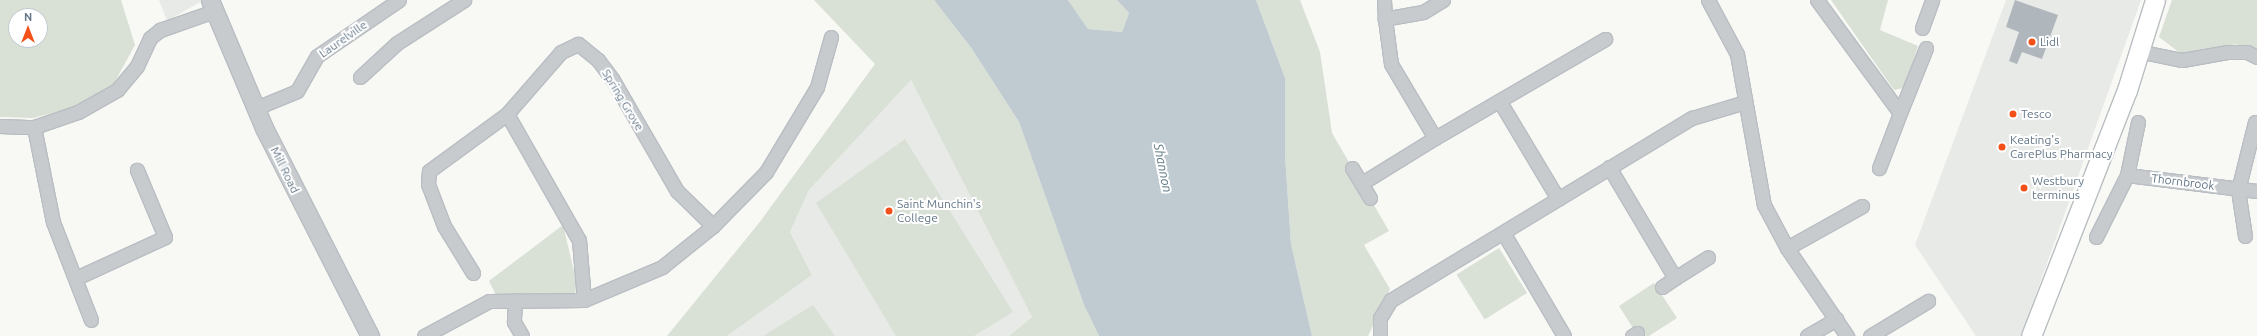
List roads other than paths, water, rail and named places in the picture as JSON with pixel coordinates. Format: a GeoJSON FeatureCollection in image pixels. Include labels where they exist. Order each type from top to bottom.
{"type":"FeatureCollection","features":[{"type":"Feature","properties":{"kind":"main road"},"geometry":{"type":"LineString","coordinates":[[2036,334],[2127,90],[2155,0]]}},
{"type":"Feature","properties":{"kind":"street","name":"Laurelville"},"geometry":{"type":"LineString","coordinates":[[256,108],[297,91],[318,56],[399,0]]}},
{"type":"Feature","properties":{"kind":"street"},"geometry":{"type":"LineString","coordinates":[[360,77],[398,43],[464,0]]}},
{"type":"Feature","properties":{"kind":"street"},"geometry":{"type":"LineString","coordinates":[[1384,0],[1391,64],[1435,138]]}},
{"type":"Feature","properties":{"kind":"street"},"geometry":{"type":"LineString","coordinates":[[1385,19],[1423,12],[1443,0]]}},
{"type":"Feature","properties":{"kind":"street"},"geometry":{"type":"LineString","coordinates":[[1708,0],[1733,41],[1764,205],[1787,248],[1847,336]]}},
{"type":"Feature","properties":{"kind":"street"},"geometry":{"type":"LineString","coordinates":[[1817,0],[1900,112]]}},
{"type":"Feature","properties":{"kind":"street"},"geometry":{"type":"LineString","coordinates":[[1922,28],[1932,0]]}},
{"type":"Feature","properties":{"kind":"street","name":"Mill Road"},"geometry":{"type":"LineString","coordinates":[[212,5],[256,108],[317,237],[370,336]]}},
{"type":"Feature","properties":{"kind":"street"},"geometry":{"type":"LineString","coordinates":[[0,126],[34,127],[78,112],[117,90],[137,66],[150,38],[160,30],[212,5]]}},
{"type":"Feature","properties":{"kind":"street"},"geometry":{"type":"LineString","coordinates":[[424,336],[489,301],[584,300],[662,267],[712,226],[766,172],[817,87],[831,38]]}},
{"type":"Feature","properties":{"kind":"street"},"geometry":{"type":"LineString","coordinates":[[1362,183],[1435,138],[1500,102],[1604,39]]}},
{"type":"Feature","properties":{"kind":"street","name":"Spring Grove"},"geometry":{"type":"LineString","coordinates":[[507,114],[561,52],[578,44],[598,60],[614,80],[677,191],[712,226]]}},
{"type":"Feature","properties":{"kind":"street"},"geometry":{"type":"LineString","coordinates":[[1879,168],[1926,48]]}},
{"type":"Feature","properties":{"kind":"street"},"geometry":{"type":"LineString","coordinates":[[2138,52],[2182,60],[2228,52],[2247,52],[2257,57]]}},
{"type":"Feature","properties":{"kind":"street"},"geometry":{"type":"LineString","coordinates":[[1500,102],[1558,199]]}},
{"type":"Feature","properties":{"kind":"street"},"geometry":{"type":"LineString","coordinates":[[1380,336],[1380,318],[1391,300],[1504,234],[1609,167],[1692,118],[1745,102]]}},
{"type":"Feature","properties":{"kind":"street"},"geometry":{"type":"LineString","coordinates":[[473,272],[444,226],[428,184],[429,171],[507,114],[579,240],[584,300]]}},
{"type":"Feature","properties":{"kind":"street"},"geometry":{"type":"LineString","coordinates":[[2096,237],[2127,175],[2138,122]]}},
{"type":"Feature","properties":{"kind":"street"},"geometry":{"type":"LineString","coordinates":[[2245,236],[2238,190],[2255,122]]}},
{"type":"Feature","properties":{"kind":"street"},"geometry":{"type":"LineString","coordinates":[[34,127],[53,222],[91,320]]}},
{"type":"Feature","properties":{"kind":"street"},"geometry":{"type":"LineString","coordinates":[[1609,167],[1675,278]]}},
{"type":"Feature","properties":{"kind":"street"},"geometry":{"type":"LineString","coordinates":[[1352,168],[1370,198]]}},
{"type":"Feature","properties":{"kind":"street"},"geometry":{"type":"LineString","coordinates":[[76,278],[165,236],[137,170]]}},
{"type":"Feature","properties":{"kind":"street","name":"Thornbrook"},"geometry":{"type":"LineString","coordinates":[[2127,175],[2238,190],[2257,191]]}},
{"type":"Feature","properties":{"kind":"street"},"geometry":{"type":"LineString","coordinates":[[1787,248],[1862,206]]}},
{"type":"Feature","properties":{"kind":"street"},"geometry":{"type":"LineString","coordinates":[[1504,234],[1564,336]]}},
{"type":"Feature","properties":{"kind":"street"},"geometry":{"type":"LineString","coordinates":[[1662,287],[1708,256]]}},
{"type":"Feature","properties":{"kind":"street"},"geometry":{"type":"LineString","coordinates":[[515,300],[514,322],[522,336]]}},
{"type":"Feature","properties":{"kind":"street"},"geometry":{"type":"LineString","coordinates":[[1870,336],[1928,301]]}},
{"type":"Feature","properties":{"kind":"street"},"geometry":{"type":"LineString","coordinates":[[1807,336],[1836,319]]}},
{"type":"Feature","properties":{"kind":"water","name":"Shannon"},"geometry":{"type":"Polygon","coordinates":[[[934,0],[1068,0],[1088,29],[1122,32],[1129,13],[1117,0],[1256,0],[1285,78],[1285,156],[1291,244],[1312,336],[1099,336],[1084,305],[1019,122],[972,49],[934,0]]]}},
{"type":"Feature","properties":{"kind":"place","name":"Lidl"},"geometry":{"type":"Point","coordinates":[2032,42]}},
{"type":"Feature","properties":{"kind":"place","name":"Tesco"},"geometry":{"type":"Point","coordinates":[2013,114]}},
{"type":"Feature","properties":{"kind":"place","name":"Keating's CarePlus Pharmacy"},"geometry":{"type":"Point","coordinates":[2002,147]}},
{"type":"Feature","properties":{"kind":"place","name":"Westbury terminus"},"geometry":{"type":"Point","coordinates":[2024,188]}},
{"type":"Feature","properties":{"kind":"place","name":"Saint Munchin's College"},"geometry":{"type":"Point","coordinates":[889,211]}}]}
